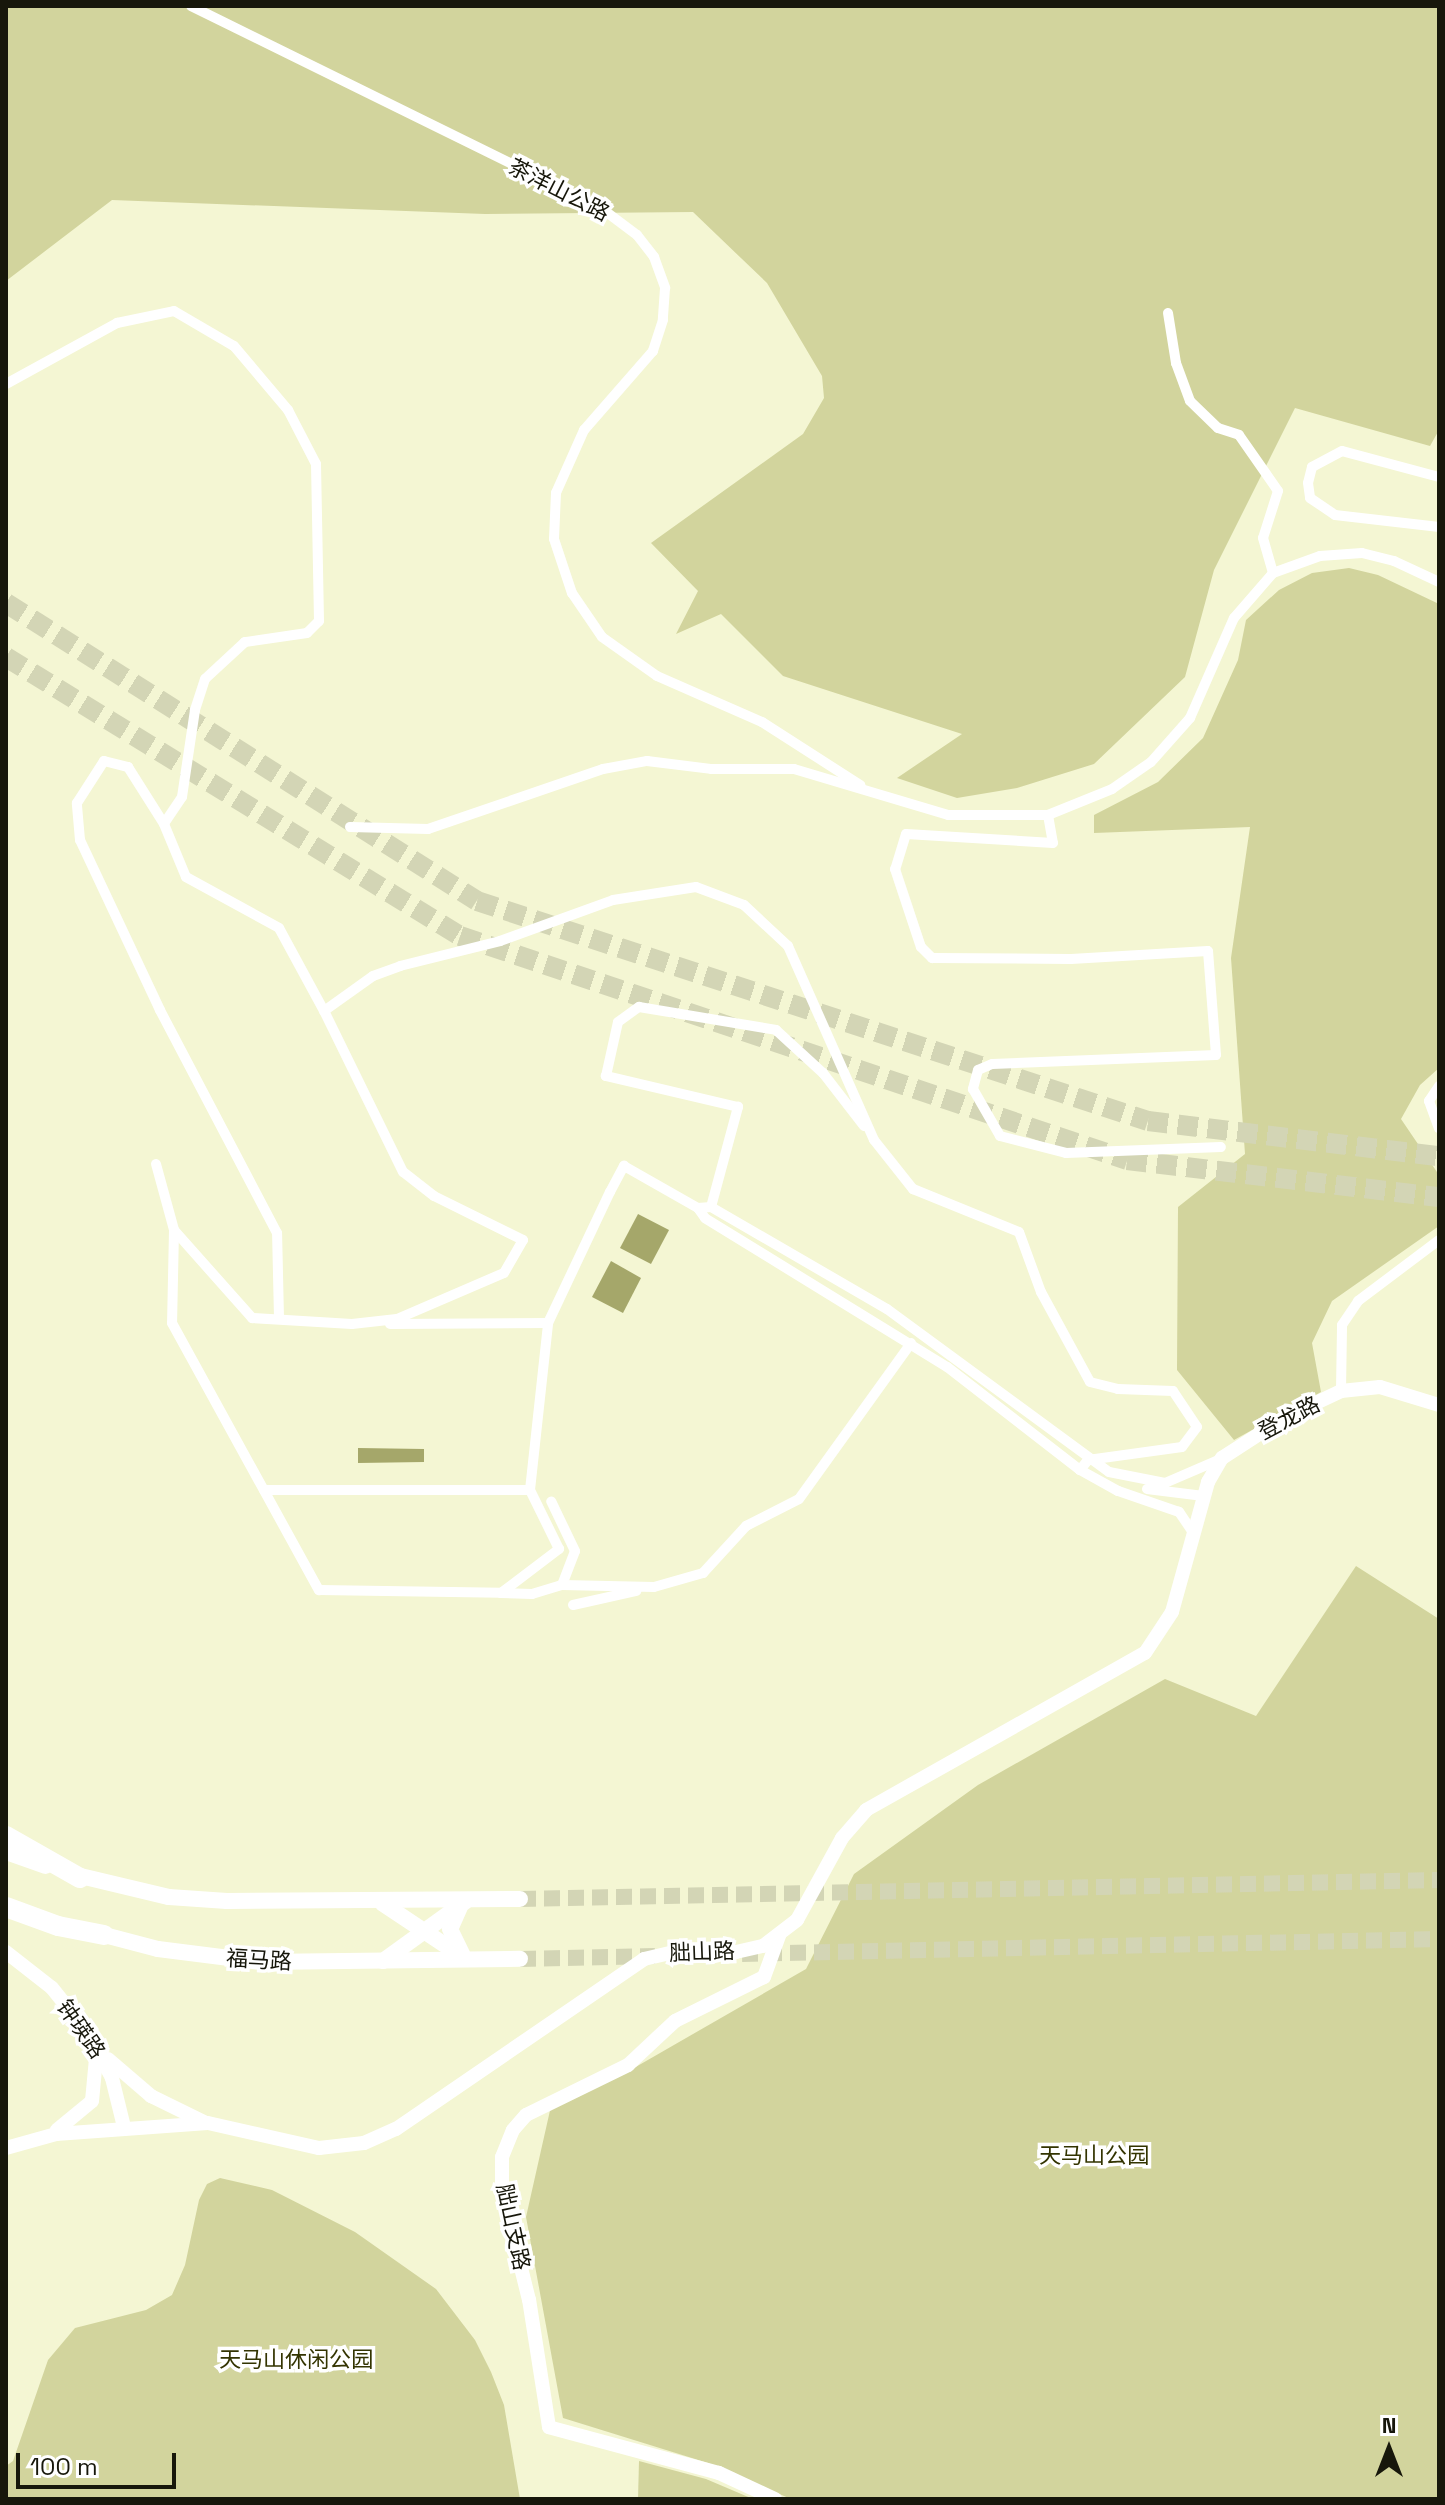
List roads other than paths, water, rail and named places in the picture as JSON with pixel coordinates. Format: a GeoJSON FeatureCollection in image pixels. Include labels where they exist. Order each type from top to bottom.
{"type":"FeatureCollection","features":[{"type":"Feature","properties":{"kind":"highway"},"geometry":{"type":"LineString","coordinates":[[6,1836],[80,1878]]}},
{"type":"Feature","properties":{"kind":"highway"},"geometry":{"type":"LineString","coordinates":[[6,1907],[58,1926],[104,1935]]}},
{"type":"Feature","properties":{"kind":"main road"},"geometry":{"type":"LineString","coordinates":[[6,1852],[80,1878],[169,1897],[381,1903],[520,1899]]}},
{"type":"Feature","properties":{"kind":"main road","name":"福马路"},"geometry":{"type":"LineString","coordinates":[[6,1899],[104,1935],[158,1949],[243,1960],[520,1959]]}},
{"type":"Feature","properties":{"kind":"main road"},"geometry":{"type":"LineString","coordinates":[[383,1961],[467,1901]]}},
{"type":"Feature","properties":{"kind":"main road"},"geometry":{"type":"LineString","coordinates":[[467,1901],[454,1913],[450,1929],[454,1945],[467,1959]]}},
{"type":"Feature","properties":{"kind":"main road"},"geometry":{"type":"LineString","coordinates":[[381,1903],[467,1959]]}},
{"type":"Feature","properties":{"kind":"main road"},"geometry":{"type":"LineString","coordinates":[[381,1903],[395,1915],[402,1931],[383,1961]]}},
{"type":"Feature","properties":{"kind":"street","name":"茶洋山公路"},"geometry":{"type":"LineString","coordinates":[[191,6],[601,208],[637,235],[654,257],[665,288],[663,320],[653,351],[584,430],[559,483],[554,539],[572,593],[602,637],[657,676],[762,722],[860,785]]}},
{"type":"Feature","properties":{"kind":"street"},"geometry":{"type":"LineString","coordinates":[[6,384],[117,323],[174,311],[234,346],[288,410],[316,464],[319,621],[307,633],[245,642],[205,679],[195,710],[182,797],[164,824]]}},
{"type":"Feature","properties":{"kind":"street"},"geometry":{"type":"LineString","coordinates":[[1168,313],[1176,363],[1190,401],[1218,428],[1239,435],[1278,491],[1263,538],[1273,573]]}},
{"type":"Feature","properties":{"kind":"street"},"geometry":{"type":"LineString","coordinates":[[1439,477],[1342,451],[1312,467],[1308,483],[1310,498],[1335,515],[1439,527]]}},
{"type":"Feature","properties":{"kind":"street"},"geometry":{"type":"LineString","coordinates":[[350,827],[428,829],[632,762],[794,769],[860,785],[948,815],[1048,815],[1112,789],[1151,762],[1190,718],[1234,618],[1273,573],[1320,556],[1362,553],[1394,561],[1439,582]]}},
{"type":"Feature","properties":{"kind":"street"},"geometry":{"type":"LineString","coordinates":[[279,1318],[277,1233],[160,1010],[80,840],[77,803],[104,761],[128,767],[164,824],[186,877],[279,928],[324,1011],[403,1172],[434,1196],[523,1240],[504,1273],[397,1319],[352,1324]]}},
{"type":"Feature","properties":{"kind":"street"},"geometry":{"type":"LineString","coordinates":[[1048,815],[1053,843],[977,842],[906,834],[895,869],[921,947],[932,958],[1208,951],[1216,1055],[992,1064],[978,1070],[973,1089],[1000,1136],[1066,1153],[1221,1147]]}},
{"type":"Feature","properties":{"kind":"street"},"geometry":{"type":"LineString","coordinates":[[324,1011],[386,971],[500,941],[613,900],[696,887],[744,905],[788,946],[874,1140]]}},
{"type":"Feature","properties":{"kind":"street"},"geometry":{"type":"LineString","coordinates":[[711,1207],[738,1107],[606,1076],[618,1022],[639,1007],[776,1030],[823,1073],[913,1189],[1019,1232],[1041,1292],[1090,1382],[1118,1389],[1173,1391],[1197,1427],[1182,1447],[1088,1460],[1080,1470]]}},
{"type":"Feature","properties":{"kind":"street"},"geometry":{"type":"LineString","coordinates":[[1439,1086],[1429,1101],[1439,1128]]}},
{"type":"Feature","properties":{"kind":"street"},"geometry":{"type":"LineString","coordinates":[[156,1164],[174,1230],[172,1323],[319,1590],[532,1594],[562,1585],[654,1587]]}},
{"type":"Feature","properties":{"kind":"street"},"geometry":{"type":"LineString","coordinates":[[501,1593],[559,1549],[530,1490],[548,1323],[624,1166],[698,1208],[705,1218],[911,1343],[975,1388],[1080,1470],[1118,1491],[1147,1490],[1204,1496]]}},
{"type":"Feature","properties":{"kind":"street"},"geometry":{"type":"LineString","coordinates":[[698,1208],[711,1207],[877,1303],[983,1378],[1088,1460],[1147,1490],[1179,1512],[1194,1534]]}},
{"type":"Feature","properties":{"kind":"street"},"geometry":{"type":"LineString","coordinates":[[174,1230],[252,1318],[352,1324],[548,1323]]}},
{"type":"Feature","properties":{"kind":"street"},"geometry":{"type":"LineString","coordinates":[[1341,1391],[1342,1325],[1358,1301],[1439,1240]]}},
{"type":"Feature","properties":{"kind":"street"},"geometry":{"type":"LineString","coordinates":[[871,1317],[877,1303]]}},
{"type":"Feature","properties":{"kind":"street"},"geometry":{"type":"LineString","coordinates":[[573,1605],[703,1573],[746,1526],[799,1499],[911,1343]]}},
{"type":"Feature","properties":{"kind":"street"},"geometry":{"type":"LineString","coordinates":[[975,1388],[983,1378]]}},
{"type":"Feature","properties":{"kind":"street","name":"登龙路"},"geometry":{"type":"LineString","coordinates":[[1222,1458],[1284,1418],[1341,1391],[1380,1387],[1439,1405]]}},
{"type":"Feature","properties":{"kind":"street"},"geometry":{"type":"LineString","coordinates":[[1147,1490],[1222,1458]]}},
{"type":"Feature","properties":{"kind":"street"},"geometry":{"type":"LineString","coordinates":[[1194,1534],[1204,1496],[1222,1458]]}},
{"type":"Feature","properties":{"kind":"street"},"geometry":{"type":"LineString","coordinates":[[264,1490],[530,1490]]}},
{"type":"Feature","properties":{"kind":"street"},"geometry":{"type":"LineString","coordinates":[[551,1501],[575,1551],[562,1585]]}},
{"type":"Feature","properties":{"kind":"street","name":"胐山路"},"geometry":{"type":"LineString","coordinates":[[45,2135],[208,2123],[319,2148],[364,2143],[406,2122],[644,1959],[679,1951],[752,1950],[779,1936],[797,1920],[842,1838],[866,1810],[1145,1653],[1167,1623],[1194,1534]]}},
{"type":"Feature","properties":{"kind":"street","name":"胐山支路"},"geometry":{"type":"LineString","coordinates":[[775,2499],[719,2473],[549,2427],[529,2300],[504,2201],[502,2157],[526,2115],[628,2065],[675,2021],[764,1977],[779,1936]]}},
{"type":"Feature","properties":{"kind":"street","name":"钟瑛路"},"geometry":{"type":"LineString","coordinates":[[6,1952],[52,1988],[97,2048],[124,2127]]}},
{"type":"Feature","properties":{"kind":"street"},"geometry":{"type":"LineString","coordinates":[[97,2048],[138,2087],[208,2123]]}},
{"type":"Feature","properties":{"kind":"street"},"geometry":{"type":"LineString","coordinates":[[6,2148],[45,2135],[76,2119],[92,2101],[97,2048]]}},
{"type":"Feature","properties":{"kind":"tunnel"},"geometry":{"type":"LineString","coordinates":[[6,603],[477,901],[1148,1121],[1439,1156]]}},
{"type":"Feature","properties":{"kind":"tunnel"},"geometry":{"type":"LineString","coordinates":[[6,657],[460,936],[1127,1160],[1439,1197]]}},
{"type":"Feature","properties":{"kind":"tunnel"},"geometry":{"type":"LineString","coordinates":[[520,1899],[1439,1880]]}},
{"type":"Feature","properties":{"kind":"tunnel"},"geometry":{"type":"LineString","coordinates":[[742,1954],[1439,1939]]}},
{"type":"Feature","properties":{"kind":"tunnel"},"geometry":{"type":"LineString","coordinates":[[520,1959],[655,1956]]}},
{"type":"Feature","properties":{"kind":"park label","name":"天马山公园"},"geometry":{"type":"Point","coordinates":[1094,2156]}},
{"type":"Feature","properties":{"kind":"park label","name":"天马山休闲公园"},"geometry":{"type":"Point","coordinates":[296,2360]}}]}
